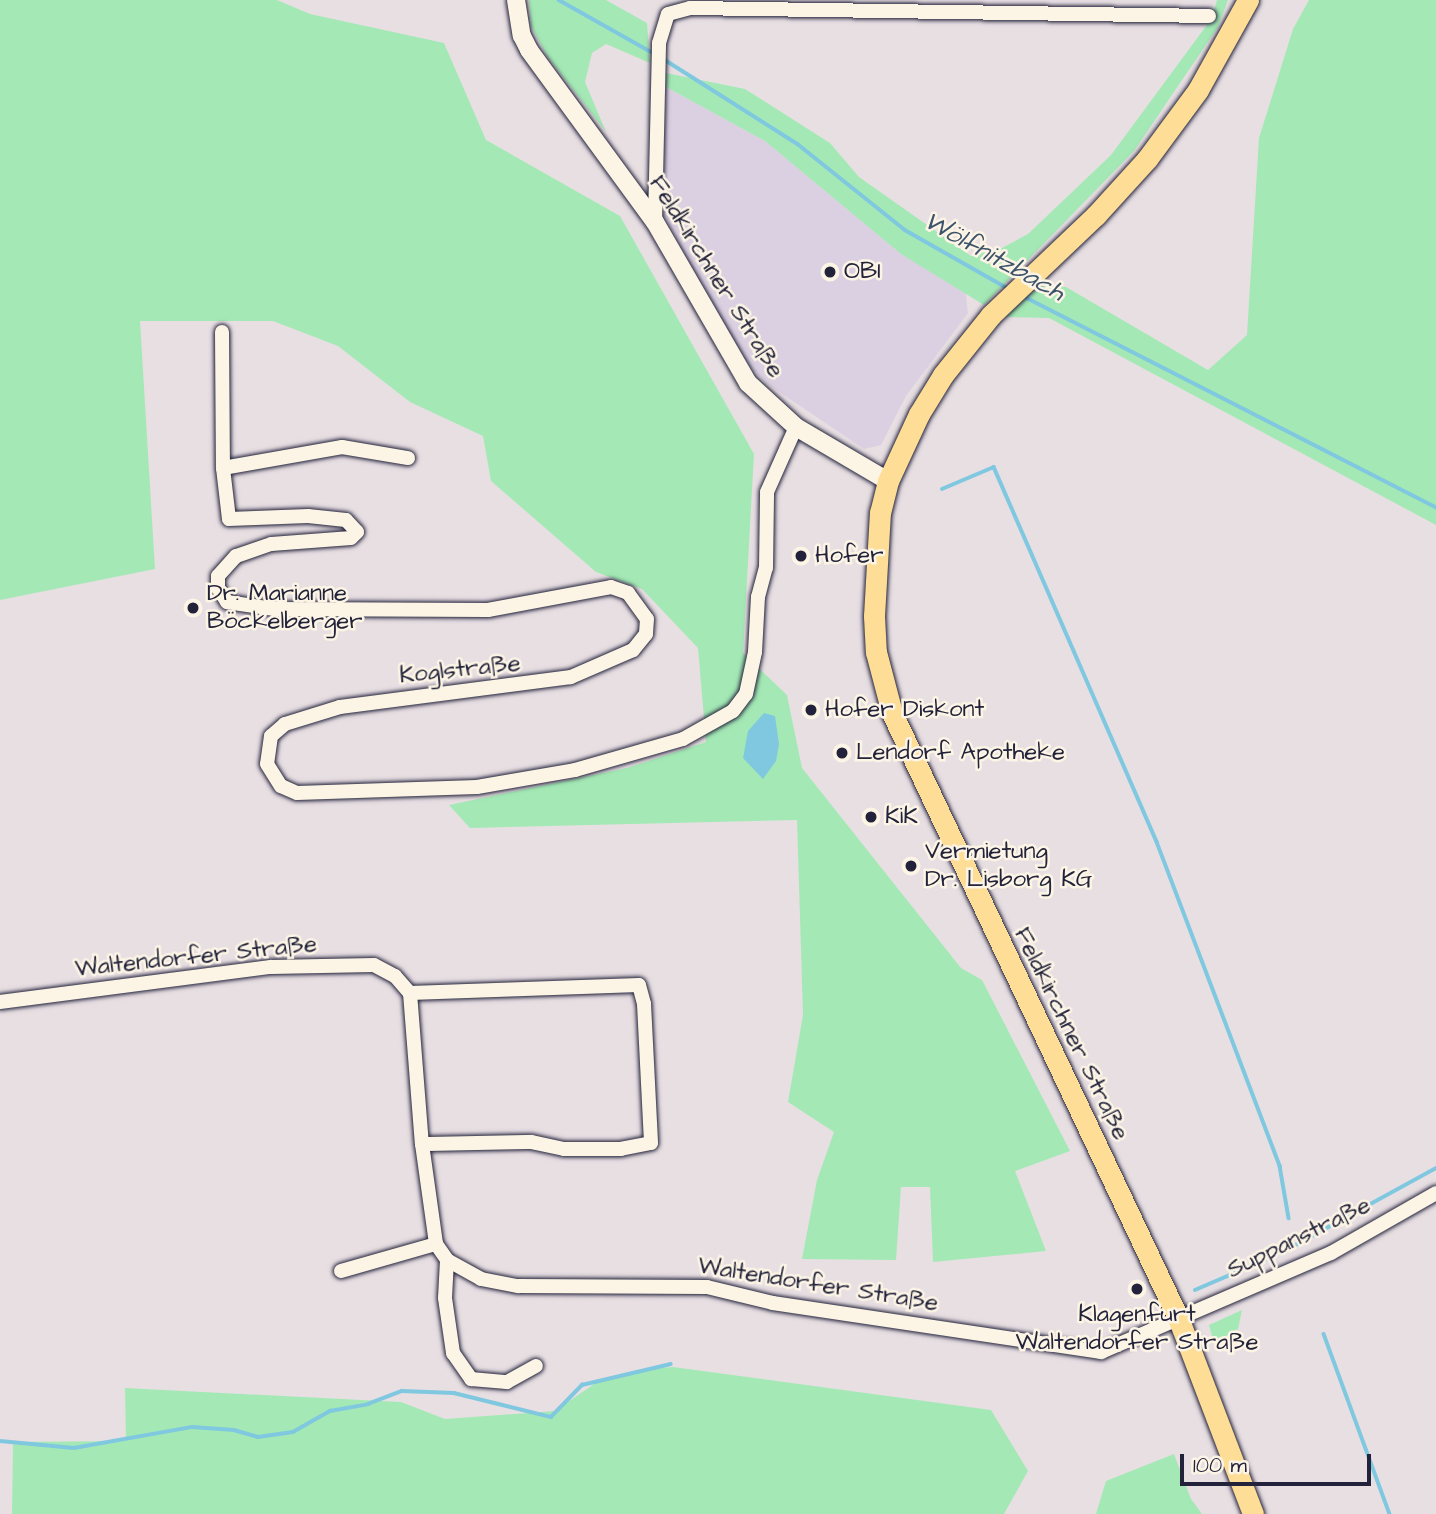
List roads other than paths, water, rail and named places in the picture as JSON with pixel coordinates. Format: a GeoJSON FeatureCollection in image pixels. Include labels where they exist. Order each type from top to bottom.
{"type":"FeatureCollection","features":[{"type":"Feature","properties":{"kind":"main road"},"geometry":{"type":"LineString","coordinates":[[888,481],[919,414],[943,375],[990,315],[1147,159],[1198,90],[1248,0]]}},
{"type":"Feature","properties":{"kind":"main road","name":"Feldkirchner Straße"},"geometry":{"type":"LineString","coordinates":[[888,481],[874,549],[874,616],[876,652],[892,713],[1179,1320],[1253,1514]]}},
{"type":"Feature","properties":{"kind":"street","name":"Feldkirchner Straße"},"geometry":{"type":"LineString","coordinates":[[516,0],[520,29],[530,50],[655,222],[748,383],[796,427],[888,481]]}},
{"type":"Feature","properties":{"kind":"street"},"geometry":{"type":"LineString","coordinates":[[655,222],[659,43],[668,14],[690,8],[1209,16]]}},
{"type":"Feature","properties":{"kind":"street","name":"Koglstraße"},"geometry":{"type":"LineString","coordinates":[[222,332],[223,468],[229,519],[307,516],[346,520],[357,532],[351,538],[271,544],[236,556],[218,576],[218,588],[227,602],[274,609],[488,610],[611,587],[628,593],[647,619],[646,634],[633,650],[615,662],[533,685],[410,697],[311,714],[285,724],[271,736],[267,750],[272,776],[297,793],[477,787],[575,771],[682,739],[733,711],[746,694],[755,652],[758,597],[766,568],[767,492],[796,427]]}},
{"type":"Feature","properties":{"kind":"street"},"geometry":{"type":"LineString","coordinates":[[223,468],[342,447],[408,457]]}},
{"type":"Feature","properties":{"kind":"street","name":"Waltendorfer Straße"},"geometry":{"type":"LineString","coordinates":[[0,1002],[271,968],[374,965],[396,976],[410,993],[422,1144],[436,1244],[447,1259],[481,1279],[518,1286],[707,1287],[773,1303],[1101,1352],[1179,1320]]}},
{"type":"Feature","properties":{"kind":"street"},"geometry":{"type":"LineString","coordinates":[[410,993],[639,985],[645,1004],[651,1143],[587,1149],[531,1142],[422,1144]]}},
{"type":"Feature","properties":{"kind":"street","name":"Suppanstraße"},"geometry":{"type":"LineString","coordinates":[[1179,1320],[1331,1252],[1436,1193]]}},
{"type":"Feature","properties":{"kind":"street"},"geometry":{"type":"LineString","coordinates":[[341,1271],[436,1244]]}},
{"type":"Feature","properties":{"kind":"street"},"geometry":{"type":"LineString","coordinates":[[447,1259],[445,1298],[453,1353],[471,1379],[507,1382],[536,1366]]}},
{"type":"Feature","properties":{"kind":"water"},"geometry":{"type":"Polygon","coordinates":[[[764,713],[775,716],[779,744],[776,761],[763,779],[743,758],[748,731],[764,713]]]}},
{"type":"Feature","properties":{"kind":"waterway","name":"Wölfnitzbach"},"geometry":{"type":"LineString","coordinates":[[559,0],[655,54]]}},
{"type":"Feature","properties":{"kind":"waterway","name":"Wölfnitzbach"},"geometry":{"type":"LineString","coordinates":[[662,58],[799,145],[905,230],[1007,288]]}},
{"type":"Feature","properties":{"kind":"waterway","name":"Wölfnitzbach"},"geometry":{"type":"LineString","coordinates":[[1023,296],[1436,507]]}},
{"type":"Feature","properties":{"kind":"waterway"},"geometry":{"type":"LineString","coordinates":[[942,489],[994,467],[1157,842],[1280,1166],[1289,1218]]}},
{"type":"Feature","properties":{"kind":"waterway"},"geometry":{"type":"LineString","coordinates":[[1281,1253],[1436,1168]]}},
{"type":"Feature","properties":{"kind":"waterway"},"geometry":{"type":"LineString","coordinates":[[1195,1290],[1265,1260]]}},
{"type":"Feature","properties":{"kind":"waterway"},"geometry":{"type":"LineString","coordinates":[[1324,1334],[1390,1514]]}},
{"type":"Feature","properties":{"kind":"waterway"},"geometry":{"type":"LineString","coordinates":[[0,1441],[74,1448],[192,1427],[234,1430],[258,1437],[293,1432],[330,1411],[368,1404],[402,1391],[454,1393],[551,1417],[582,1385],[671,1364]]}},
{"type":"Feature","properties":{"kind":"place","name":"OBI"},"geometry":{"type":"Point","coordinates":[830,272]}},
{"type":"Feature","properties":{"kind":"place","name":"Hofer"},"geometry":{"type":"Point","coordinates":[801,556]}},
{"type":"Feature","properties":{"kind":"place","name":"Dr. Marianne Böckelberger"},"geometry":{"type":"Point","coordinates":[193,608]}},
{"type":"Feature","properties":{"kind":"place","name":"Hofer Diskont"},"geometry":{"type":"Point","coordinates":[811,710]}},
{"type":"Feature","properties":{"kind":"place","name":"Lendorf Apotheke"},"geometry":{"type":"Point","coordinates":[842,753]}},
{"type":"Feature","properties":{"kind":"place","name":"KiK"},"geometry":{"type":"Point","coordinates":[871,817]}},
{"type":"Feature","properties":{"kind":"place","name":"Vermietung Dr. Lisborg KG"},"geometry":{"type":"Point","coordinates":[911,866]}},
{"type":"Feature","properties":{"kind":"place","name":"Klagenfurt Waltendorfer Straße"},"geometry":{"type":"Point","coordinates":[1137,1289]}}]}
